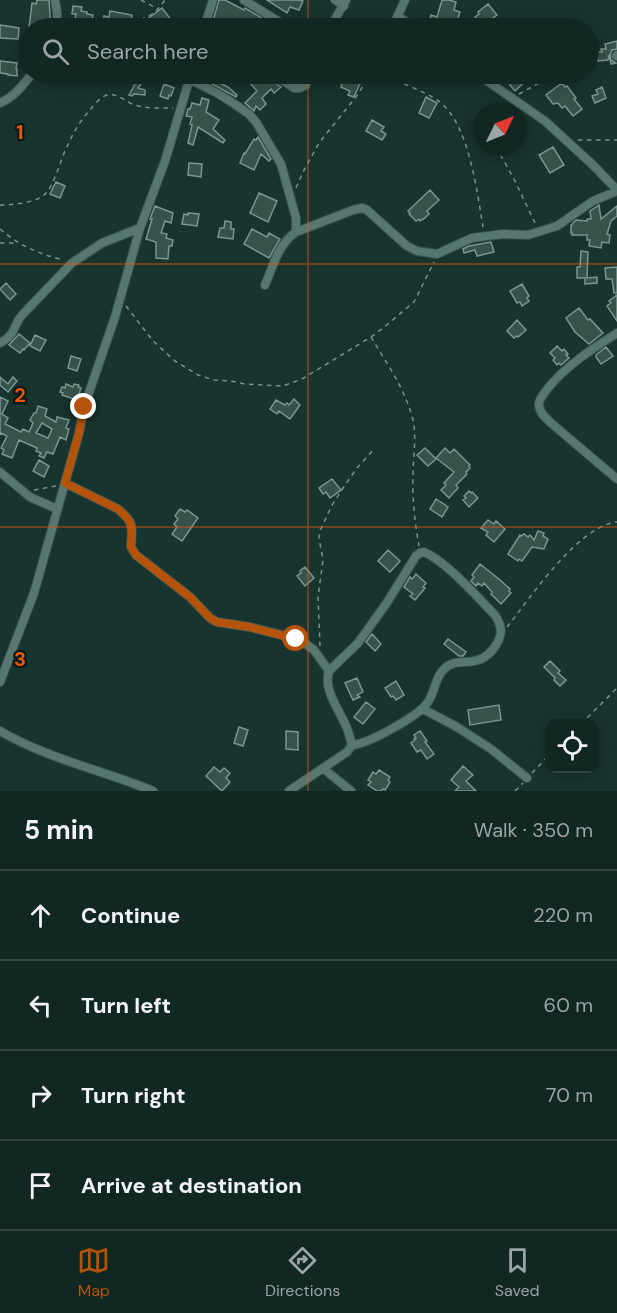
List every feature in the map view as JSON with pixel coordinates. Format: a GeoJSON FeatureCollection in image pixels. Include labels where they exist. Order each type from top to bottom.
{"type":"FeatureCollection","features":[{"type":"Feature","properties":{"kind":"street"},"geometry":{"type":"LineString","coordinates":[[55,0],[57,18]]}},
{"type":"Feature","properties":{"kind":"street"},"geometry":{"type":"LineString","coordinates":[[207,18],[213,0]]}},
{"type":"Feature","properties":{"kind":"street"},"geometry":{"type":"LineString","coordinates":[[244,0],[273,18]]}},
{"type":"Feature","properties":{"kind":"street"},"geometry":{"type":"LineString","coordinates":[[335,0],[345,3],[336,18]]}},
{"type":"Feature","properties":{"kind":"street"},"geometry":{"type":"LineString","coordinates":[[401,18],[398,16],[405,0]]}},
{"type":"Feature","properties":{"kind":"street"},"geometry":{"type":"LineString","coordinates":[[0,103],[24,84]]}},
{"type":"Feature","properties":{"kind":"street"},"geometry":{"type":"LineString","coordinates":[[0,682],[34,593],[79,433],[84,407],[112,326],[140,228],[165,162],[188,84]]}},
{"type":"Feature","properties":{"kind":"street"},"geometry":{"type":"LineString","coordinates":[[203,84],[249,114],[256,122],[285,176],[296,218],[296,232]]}},
{"type":"Feature","properties":{"kind":"street"},"geometry":{"type":"LineString","coordinates":[[288,84],[294,88],[300,88],[306,84]]}},
{"type":"Feature","properties":{"kind":"street"},"geometry":{"type":"LineString","coordinates":[[265,285],[282,246],[290,236],[353,210],[362,208],[367,210],[407,246],[417,251],[437,254],[472,238],[503,234],[528,235],[557,226],[592,201],[617,190],[568,140],[492,84]]}},
{"type":"Feature","properties":{"kind":"street"},"geometry":{"type":"LineString","coordinates":[[0,343],[14,332],[22,315],[72,263],[102,243],[140,228]]}},
{"type":"Feature","properties":{"kind":"street"},"geometry":{"type":"LineString","coordinates":[[617,333],[583,356],[555,380],[540,400],[539,405],[541,413],[551,423],[617,479]]}},
{"type":"Feature","properties":{"kind":"street"},"geometry":{"type":"LineString","coordinates":[[0,472],[20,490],[37,501],[57,509]]}},
{"type":"Feature","properties":{"kind":"street"},"geometry":{"type":"LineString","coordinates":[[65,483],[118,509],[125,515],[133,532],[131,547],[136,555],[190,597],[210,618],[217,622],[250,627],[301,640],[314,650],[329,671]]}},
{"type":"Feature","properties":{"kind":"street"},"geometry":{"type":"LineString","coordinates":[[289,791],[324,769],[347,752],[352,745],[360,744],[387,731],[423,709],[432,696],[443,669],[451,665],[481,660],[494,650],[502,634],[500,623],[495,615],[440,562],[424,552],[416,556],[358,643],[329,671],[327,676],[328,685],[347,727],[352,745]]}},
{"type":"Feature","properties":{"kind":"street"},"geometry":{"type":"LineString","coordinates":[[423,709],[491,749],[527,778]]}},
{"type":"Feature","properties":{"kind":"street"},"geometry":{"type":"LineString","coordinates":[[0,730],[45,753],[153,791]]}},
{"type":"Feature","properties":{"kind":"street"},"geometry":{"type":"LineString","coordinates":[[324,769],[351,791]]}},
{"type":"Feature","properties":{"kind":"path"},"geometry":{"type":"LineString","coordinates":[[141,0],[158,9]]}},
{"type":"Feature","properties":{"kind":"path"},"geometry":{"type":"LineString","coordinates":[[144,18],[151,15],[165,0]]}},
{"type":"Feature","properties":{"kind":"path"},"geometry":{"type":"LineString","coordinates":[[290,200],[319,143],[364,84]]}},
{"type":"Feature","properties":{"kind":"path"},"geometry":{"type":"LineString","coordinates":[[402,84],[438,100],[451,112],[461,130],[470,159],[484,236]]}},
{"type":"Feature","properties":{"kind":"path"},"geometry":{"type":"LineString","coordinates":[[514,99],[537,84]]}},
{"type":"Feature","properties":{"kind":"path"},"geometry":{"type":"LineString","coordinates":[[0,205],[34,200],[45,194],[73,133],[102,98],[115,95],[134,105],[151,108],[180,108]]}},
{"type":"Feature","properties":{"kind":"path"},"geometry":{"type":"LineString","coordinates":[[568,140],[617,140]]}},
{"type":"Feature","properties":{"kind":"path"},"geometry":{"type":"LineString","coordinates":[[501,156],[539,231]]}},
{"type":"Feature","properties":{"kind":"path"},"geometry":{"type":"LineString","coordinates":[[0,229],[17,243],[38,253],[72,263]]}},
{"type":"Feature","properties":{"kind":"path"},"geometry":{"type":"LineString","coordinates":[[0,243],[17,243]]}},
{"type":"Feature","properties":{"kind":"path"},"geometry":{"type":"LineString","coordinates":[[121,297],[153,341],[175,361],[198,375],[213,380],[260,386],[283,386],[302,380],[371,337],[414,302],[437,254]]}},
{"type":"Feature","properties":{"kind":"path"},"geometry":{"type":"LineString","coordinates":[[371,337],[399,384],[408,404],[413,424],[416,447],[413,466],[413,497],[420,553]]}},
{"type":"Feature","properties":{"kind":"path"},"geometry":{"type":"LineString","coordinates":[[321,658],[318,597],[323,560],[320,531],[343,488],[375,448]]}},
{"type":"Feature","properties":{"kind":"path"},"geometry":{"type":"LineString","coordinates":[[20,490],[35,490],[65,483]]}},
{"type":"Feature","properties":{"kind":"path"},"geometry":{"type":"LineString","coordinates":[[502,634],[569,550],[590,533],[617,522]]}},
{"type":"Feature","properties":{"kind":"path"},"geometry":{"type":"LineString","coordinates":[[585,719],[617,688]]}},
{"type":"Feature","properties":{"kind":"building"},"geometry":{"type":"Polygon","coordinates":[[[37,0],[49,0],[50,18],[30,18],[32,3],[36,4],[37,0]]]}},
{"type":"Feature","properties":{"kind":"building"},"geometry":{"type":"Polygon","coordinates":[[[219,0],[225,0],[262,18],[214,18],[219,0]]]}},
{"type":"Feature","properties":{"kind":"building"},"geometry":{"type":"Polygon","coordinates":[[[267,0],[303,1],[299,10],[290,7],[287,13],[267,0]]]}},
{"type":"Feature","properties":{"kind":"building"},"geometry":{"type":"Polygon","coordinates":[[[442,0],[456,2],[454,10],[460,12],[458,18],[430,18],[431,15],[437,17],[442,0]]]}},
{"type":"Feature","properties":{"kind":"building"},"geometry":{"type":"Polygon","coordinates":[[[488,4],[497,15],[493,18],[476,18],[478,12],[488,4]]]}},
{"type":"Feature","properties":{"kind":"building"},"geometry":{"type":"Polygon","coordinates":[[[73,6],[82,7],[81,11],[93,15],[92,18],[75,18],[76,14],[72,14],[73,6]]]}},
{"type":"Feature","properties":{"kind":"building"},"geometry":{"type":"Polygon","coordinates":[[[162,8],[170,18],[149,18],[162,8]]]}},
{"type":"Feature","properties":{"kind":"building"},"geometry":{"type":"Polygon","coordinates":[[[110,11],[132,15],[132,18],[104,18],[104,16],[109,17],[110,11]]]}},
{"type":"Feature","properties":{"kind":"building"},"geometry":{"type":"Polygon","coordinates":[[[0,25],[18,28],[18,39],[0,38],[0,25]]]}},
{"type":"Feature","properties":{"kind":"building"},"geometry":{"type":"Polygon","coordinates":[[[617,41],[617,49],[612,50],[610,55],[611,60],[616,63],[611,64],[609,55],[608,60],[599,61],[599,52],[602,52],[601,49],[606,49],[605,44],[617,41]]]}},
{"type":"Feature","properties":{"kind":"building"},"geometry":{"type":"Polygon","coordinates":[[[0,61],[17,63],[17,76],[0,73],[0,61]]]}},
{"type":"Feature","properties":{"kind":"building"},"geometry":{"type":"Polygon","coordinates":[[[135,84],[141,84],[138,88],[145,90],[145,95],[129,95],[135,84]]]}},
{"type":"Feature","properties":{"kind":"building"},"geometry":{"type":"Polygon","coordinates":[[[164,84],[174,88],[168,99],[160,96],[164,84]]]}},
{"type":"Feature","properties":{"kind":"building"},"geometry":{"type":"Polygon","coordinates":[[[212,84],[222,84],[228,87],[237,95],[236,97],[212,84]]]}},
{"type":"Feature","properties":{"kind":"building"},"geometry":{"type":"Polygon","coordinates":[[[251,84],[276,84],[281,87],[274,93],[271,89],[262,98],[266,104],[260,110],[256,106],[254,111],[245,103],[257,91],[251,84]]]}},
{"type":"Feature","properties":{"kind":"building"},"geometry":{"type":"Polygon","coordinates":[[[342,84],[360,84],[354,97],[348,95],[350,91],[341,87],[342,84]]]}},
{"type":"Feature","properties":{"kind":"building"},"geometry":{"type":"Polygon","coordinates":[[[509,84],[522,84],[515,91],[509,84]]]}},
{"type":"Feature","properties":{"kind":"building"},"geometry":{"type":"Polygon","coordinates":[[[563,84],[567,86],[582,109],[573,116],[565,106],[562,108],[558,103],[553,104],[546,95],[563,84]]]}},
{"type":"Feature","properties":{"kind":"building"},"geometry":{"type":"Polygon","coordinates":[[[602,87],[606,98],[595,103],[592,96],[598,94],[596,90],[602,87]]]}},
{"type":"Feature","properties":{"kind":"building"},"geometry":{"type":"Polygon","coordinates":[[[426,97],[437,103],[429,118],[419,113],[426,97]]]}},
{"type":"Feature","properties":{"kind":"building"},"geometry":{"type":"Polygon","coordinates":[[[202,98],[209,100],[206,112],[219,120],[213,129],[225,140],[223,143],[198,127],[193,145],[188,143],[192,117],[186,116],[188,109],[192,103],[200,105],[202,98]]]}},
{"type":"Feature","properties":{"kind":"building"},"geometry":{"type":"Polygon","coordinates":[[[372,120],[384,127],[381,131],[386,134],[382,140],[366,131],[372,120]]]}},
{"type":"Feature","properties":{"kind":"building"},"geometry":{"type":"Polygon","coordinates":[[[258,137],[271,159],[269,161],[261,154],[254,170],[240,163],[244,153],[258,137]]]}},
{"type":"Feature","properties":{"kind":"building"},"geometry":{"type":"Polygon","coordinates":[[[553,147],[564,165],[550,173],[539,155],[553,147]]]}},
{"type":"Feature","properties":{"kind":"building"},"geometry":{"type":"Polygon","coordinates":[[[189,163],[202,164],[201,177],[188,175],[189,163]]]}},
{"type":"Feature","properties":{"kind":"building"},"geometry":{"type":"Polygon","coordinates":[[[56,182],[65,186],[60,198],[50,194],[56,182]]]}},
{"type":"Feature","properties":{"kind":"building"},"geometry":{"type":"Polygon","coordinates":[[[430,190],[439,200],[427,211],[429,214],[425,218],[416,221],[408,211],[430,190]]]}},
{"type":"Feature","properties":{"kind":"building"},"geometry":{"type":"Polygon","coordinates":[[[259,193],[277,201],[268,222],[250,213],[259,193]]]}},
{"type":"Feature","properties":{"kind":"building"},"geometry":{"type":"Polygon","coordinates":[[[599,205],[601,219],[617,206],[617,216],[611,221],[607,234],[610,235],[609,243],[602,242],[601,248],[589,246],[590,240],[587,240],[587,235],[572,235],[571,233],[571,225],[576,220],[591,219],[590,211],[599,205]]]}},
{"type":"Feature","properties":{"kind":"building"},"geometry":{"type":"Polygon","coordinates":[[[155,206],[173,213],[171,223],[165,221],[161,233],[167,234],[166,238],[173,240],[172,246],[169,246],[168,259],[156,258],[156,242],[146,239],[155,206]]]}},
{"type":"Feature","properties":{"kind":"building"},"geometry":{"type":"Polygon","coordinates":[[[188,213],[199,214],[197,226],[182,224],[184,214],[188,215],[188,213]]]}},
{"type":"Feature","properties":{"kind":"building"},"geometry":{"type":"Polygon","coordinates":[[[225,221],[231,222],[231,229],[234,229],[233,239],[218,237],[220,228],[224,228],[225,221]]]}},
{"type":"Feature","properties":{"kind":"building"},"geometry":{"type":"Polygon","coordinates":[[[252,229],[267,237],[269,233],[280,239],[269,258],[244,244],[252,229]]]}},
{"type":"Feature","properties":{"kind":"building"},"geometry":{"type":"Polygon","coordinates":[[[491,242],[494,252],[477,256],[475,250],[464,253],[463,249],[469,246],[491,242]]]}},
{"type":"Feature","properties":{"kind":"building"},"geometry":{"type":"Polygon","coordinates":[[[581,251],[588,252],[587,278],[597,277],[597,283],[585,284],[585,278],[577,278],[581,251]]]}},
{"type":"Feature","properties":{"kind":"building"},"geometry":{"type":"Polygon","coordinates":[[[617,267],[617,293],[614,293],[612,279],[606,279],[605,268],[617,267]]]}},
{"type":"Feature","properties":{"kind":"building"},"geometry":{"type":"Polygon","coordinates":[[[6,283],[16,294],[10,300],[0,289],[6,283]]]}},
{"type":"Feature","properties":{"kind":"building"},"geometry":{"type":"Polygon","coordinates":[[[522,284],[529,296],[527,298],[529,301],[522,306],[520,302],[517,303],[510,291],[522,284]]]}},
{"type":"Feature","properties":{"kind":"building"},"geometry":{"type":"Polygon","coordinates":[[[617,295],[617,321],[607,306],[611,303],[609,301],[617,295]]]}},
{"type":"Feature","properties":{"kind":"building"},"geometry":{"type":"Polygon","coordinates":[[[579,308],[588,320],[590,319],[603,333],[589,344],[575,332],[566,318],[579,308]]]}},
{"type":"Feature","properties":{"kind":"building"},"geometry":{"type":"Polygon","coordinates":[[[517,320],[526,330],[514,338],[507,331],[517,320]]]}},
{"type":"Feature","properties":{"kind":"building"},"geometry":{"type":"Polygon","coordinates":[[[19,334],[30,343],[20,353],[9,345],[19,334]]]}},
{"type":"Feature","properties":{"kind":"building"},"geometry":{"type":"Polygon","coordinates":[[[35,335],[46,340],[40,351],[30,346],[35,335]]]}},
{"type":"Feature","properties":{"kind":"building"},"geometry":{"type":"Polygon","coordinates":[[[557,346],[562,351],[564,349],[569,358],[561,365],[559,363],[557,365],[550,353],[557,346]]]}},
{"type":"Feature","properties":{"kind":"building"},"geometry":{"type":"Polygon","coordinates":[[[606,347],[613,356],[601,364],[596,355],[606,347]]]}},
{"type":"Feature","properties":{"kind":"building"},"geometry":{"type":"Polygon","coordinates":[[[71,356],[81,359],[77,371],[68,368],[71,356]]]}},
{"type":"Feature","properties":{"kind":"building"},"geometry":{"type":"Polygon","coordinates":[[[0,377],[8,384],[13,377],[17,381],[8,392],[0,385],[0,377]]]}},
{"type":"Feature","properties":{"kind":"building"},"geometry":{"type":"Polygon","coordinates":[[[66,384],[73,387],[74,384],[79,385],[78,387],[81,388],[77,400],[62,395],[63,393],[60,392],[66,384]]]}},
{"type":"Feature","properties":{"kind":"building"},"geometry":{"type":"Polygon","coordinates":[[[0,397],[8,401],[2,414],[8,418],[5,424],[21,432],[23,429],[29,432],[33,423],[30,420],[38,406],[47,409],[45,416],[56,422],[57,417],[69,420],[66,440],[60,437],[53,454],[47,452],[44,458],[39,456],[41,453],[36,451],[37,448],[19,440],[12,458],[2,454],[4,450],[1,448],[7,436],[1,433],[0,435],[0,397]],[[42,423],[36,433],[48,438],[52,429],[42,423]]]}},
{"type":"Feature","properties":{"kind":"building"},"geometry":{"type":"Polygon","coordinates":[[[294,399],[300,405],[290,419],[279,411],[277,414],[270,409],[276,400],[289,405],[294,399]]]}},
{"type":"Feature","properties":{"kind":"building"},"geometry":{"type":"Polygon","coordinates":[[[425,448],[436,459],[428,466],[417,455],[425,448]]]}},
{"type":"Feature","properties":{"kind":"building"},"geometry":{"type":"Polygon","coordinates":[[[445,448],[450,453],[454,449],[470,465],[467,474],[456,485],[458,488],[449,498],[441,490],[454,472],[436,458],[445,448]]]}},
{"type":"Feature","properties":{"kind":"building"},"geometry":{"type":"Polygon","coordinates":[[[39,460],[49,466],[44,477],[33,471],[39,460]]]}},
{"type":"Feature","properties":{"kind":"building"},"geometry":{"type":"Polygon","coordinates":[[[332,479],[341,490],[330,498],[319,488],[332,479]]]}},
{"type":"Feature","properties":{"kind":"building"},"geometry":{"type":"Polygon","coordinates":[[[469,491],[478,498],[469,507],[463,500],[469,491]]]}},
{"type":"Feature","properties":{"kind":"building"},"geometry":{"type":"Polygon","coordinates":[[[436,499],[448,507],[442,517],[430,509],[436,499]]]}},
{"type":"Feature","properties":{"kind":"building"},"geometry":{"type":"Polygon","coordinates":[[[180,509],[185,512],[187,510],[198,518],[182,541],[172,534],[177,527],[174,524],[178,519],[175,516],[180,509]]]}},
{"type":"Feature","properties":{"kind":"building"},"geometry":{"type":"Polygon","coordinates":[[[488,520],[494,524],[496,521],[505,529],[494,542],[486,535],[488,532],[481,528],[488,520]]]}},
{"type":"Feature","properties":{"kind":"building"},"geometry":{"type":"Polygon","coordinates":[[[538,531],[544,533],[543,536],[548,539],[544,549],[532,547],[522,561],[508,554],[520,535],[524,534],[528,537],[530,535],[534,540],[538,531]]]}},
{"type":"Feature","properties":{"kind":"building"},"geometry":{"type":"Polygon","coordinates":[[[388,550],[400,561],[390,572],[378,561],[388,550]]]}},
{"type":"Feature","properties":{"kind":"building"},"geometry":{"type":"Polygon","coordinates":[[[480,564],[510,589],[511,593],[501,604],[484,583],[482,586],[478,583],[476,586],[471,581],[474,577],[472,575],[480,564]]]}},
{"type":"Feature","properties":{"kind":"building"},"geometry":{"type":"Polygon","coordinates":[[[305,567],[314,578],[305,586],[297,576],[305,567]]]}},
{"type":"Feature","properties":{"kind":"building"},"geometry":{"type":"Polygon","coordinates":[[[416,574],[426,583],[423,587],[425,588],[415,600],[410,596],[413,594],[404,587],[410,577],[412,579],[416,574]]]}},
{"type":"Feature","properties":{"kind":"building"},"geometry":{"type":"Polygon","coordinates":[[[372,634],[381,644],[375,651],[366,642],[372,634]]]}},
{"type":"Feature","properties":{"kind":"building"},"geometry":{"type":"Polygon","coordinates":[[[448,639],[466,652],[463,656],[459,656],[444,644],[448,639]]]}},
{"type":"Feature","properties":{"kind":"building"},"geometry":{"type":"Polygon","coordinates":[[[550,661],[566,680],[560,686],[544,667],[550,661]]]}},
{"type":"Feature","properties":{"kind":"building"},"geometry":{"type":"Polygon","coordinates":[[[357,678],[363,692],[357,695],[360,697],[353,700],[345,683],[357,678]]]}},
{"type":"Feature","properties":{"kind":"building"},"geometry":{"type":"Polygon","coordinates":[[[396,681],[404,695],[396,700],[385,688],[396,681]]]}},
{"type":"Feature","properties":{"kind":"building"},"geometry":{"type":"Polygon","coordinates":[[[366,702],[375,709],[363,724],[354,717],[366,702]]]}},
{"type":"Feature","properties":{"kind":"building"},"geometry":{"type":"Polygon","coordinates":[[[499,705],[501,720],[470,725],[468,710],[499,705]]]}},
{"type":"Feature","properties":{"kind":"building"},"geometry":{"type":"Polygon","coordinates":[[[239,727],[248,730],[243,746],[234,743],[239,727]]]}},
{"type":"Feature","properties":{"kind":"building"},"geometry":{"type":"Polygon","coordinates":[[[286,731],[298,732],[298,750],[286,749],[286,731]]]}},
{"type":"Feature","properties":{"kind":"building"},"geometry":{"type":"Polygon","coordinates":[[[420,731],[434,754],[427,759],[421,750],[417,752],[411,743],[416,738],[414,735],[420,731]]]}},
{"type":"Feature","properties":{"kind":"building"},"geometry":{"type":"Polygon","coordinates":[[[463,766],[473,775],[466,781],[476,791],[455,791],[459,787],[451,780],[463,766]]]}},
{"type":"Feature","properties":{"kind":"building"},"geometry":{"type":"Polygon","coordinates":[[[214,767],[220,772],[224,768],[230,773],[226,778],[230,782],[222,791],[206,776],[214,767]]]}},
{"type":"Feature","properties":{"kind":"building"},"geometry":{"type":"Polygon","coordinates":[[[379,770],[390,777],[388,780],[390,782],[385,790],[377,791],[368,785],[371,782],[368,780],[373,772],[376,774],[379,770]]]}},
{"type":"Feature","properties":{"kind":"route"},"geometry":{"type":"LineString","coordinates":[[84,407],[65,483],[118,509],[125,515],[133,532],[131,547],[136,555],[190,597],[210,618],[217,622],[250,627],[296,639]]}}]}
